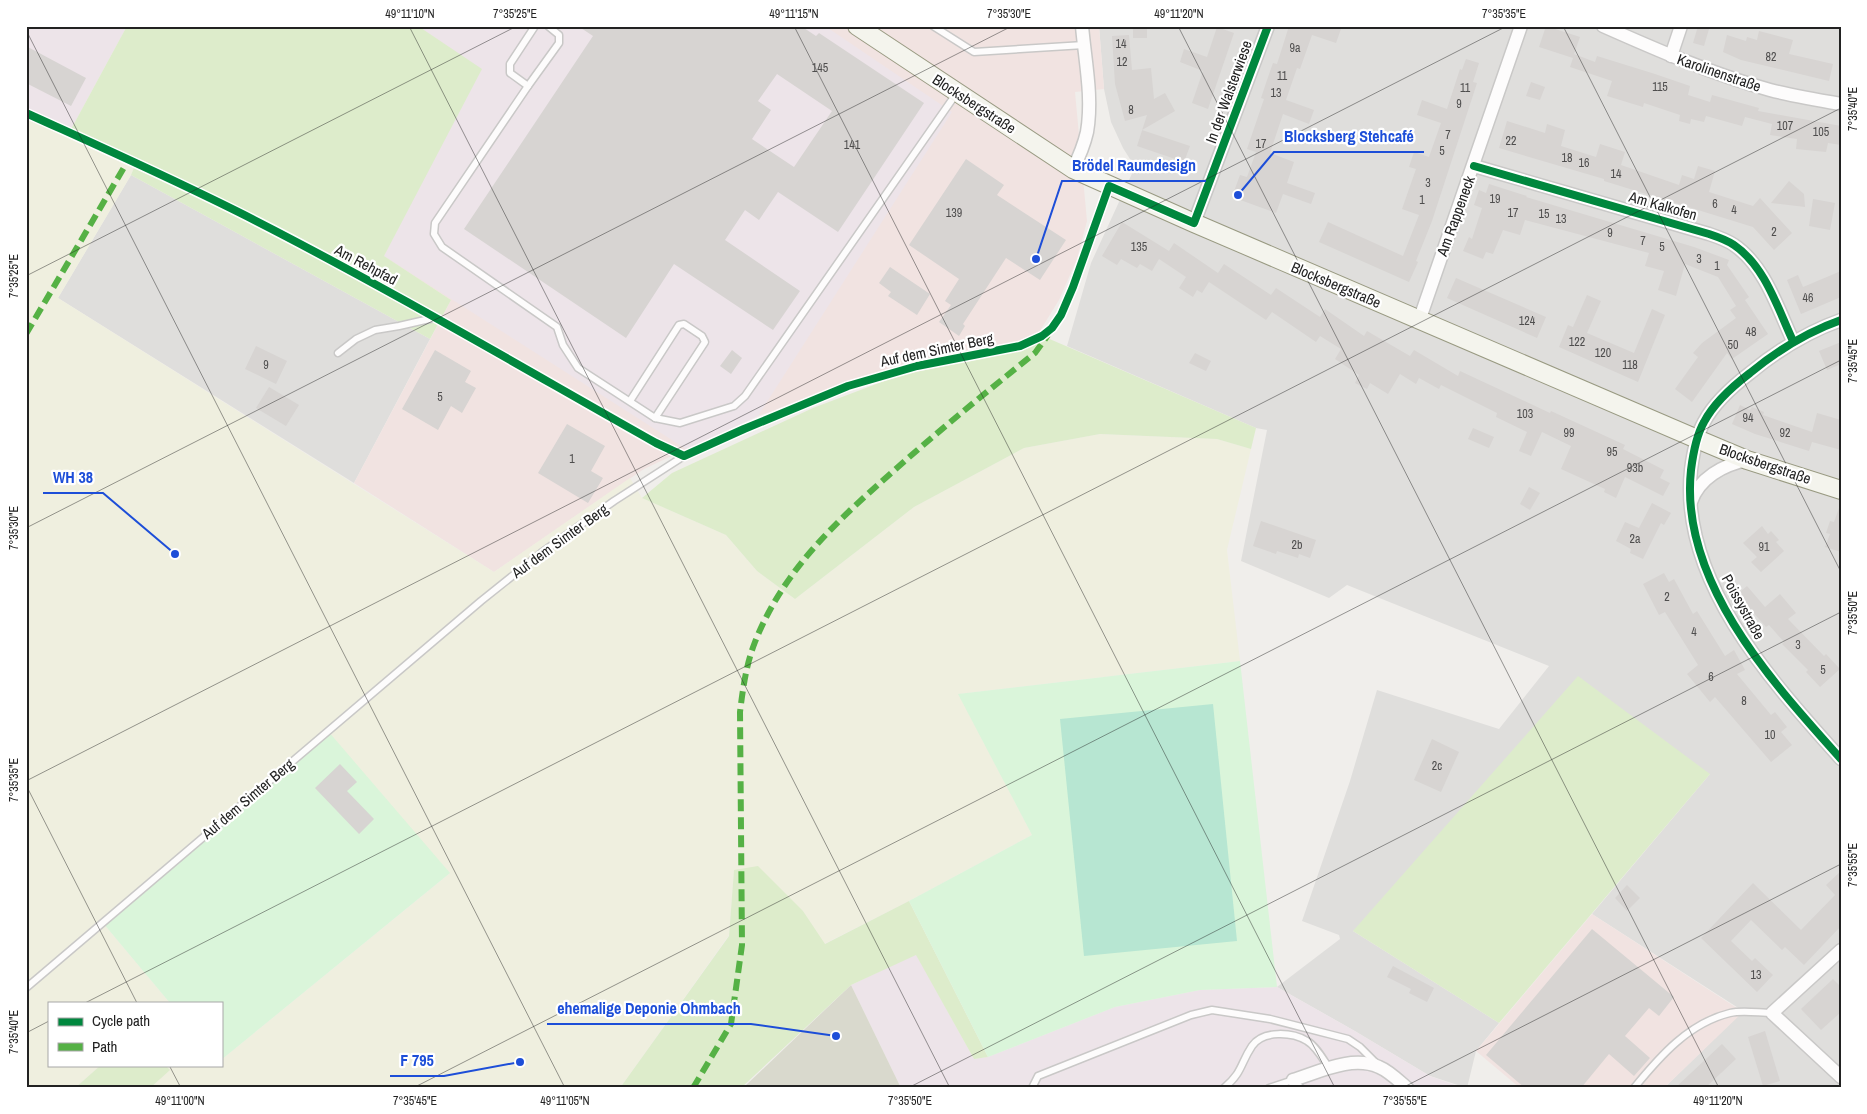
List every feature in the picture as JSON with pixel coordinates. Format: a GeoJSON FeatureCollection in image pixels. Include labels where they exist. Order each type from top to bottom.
{"type":"FeatureCollection","features":[{"type":"Feature","properties":{"kind":"main road","name":"Blocksbergstraße"},"geometry":{"type":"LineString","coordinates":[[857,26],[1073,169],[1109,186],[1419,321],[1746,460],[1841,490]]}},
{"type":"Feature","properties":{"kind":"street"},"geometry":{"type":"LineString","coordinates":[[1073,169],[1082,148],[1088,121],[1089,96],[1082,26]]}},
{"type":"Feature","properties":{"kind":"street","name":"In der Walsterwiese"},"geometry":{"type":"LineString","coordinates":[[1194,223],[1268,26]]}},
{"type":"Feature","properties":{"kind":"street","name":"Am Rappeneck"},"geometry":{"type":"LineString","coordinates":[[1419,321],[1474,166],[1520,26]]}},
{"type":"Feature","properties":{"kind":"street","name":"Karolinenstraße"},"geometry":{"type":"LineString","coordinates":[[1603,26],[1671,56],[1770,90],[1841,104]]}},
{"type":"Feature","properties":{"kind":"street"},"geometry":{"type":"LineString","coordinates":[[1671,56],[1681,26]]}},
{"type":"Feature","properties":{"kind":"street","name":"Am Kalkofen"},"geometry":{"type":"LineString","coordinates":[[1474,166],[1709,234],[1734,245],[1749,258],[1757,269],[1793,341]]}},
{"type":"Feature","properties":{"kind":"street","name":"Poissystraße"},"geometry":{"type":"LineString","coordinates":[[1841,320],[1793,341],[1739,381],[1704,422],[1697,439],[1690,481],[1691,515],[1698,543],[1708,571],[1725,607],[1751,650],[1784,695],[1841,759]]}},
{"type":"Feature","properties":{"kind":"street"},"geometry":{"type":"LineString","coordinates":[[1690,504],[1694,491],[1705,480],[1734,462],[1746,460]]}},
{"type":"Feature","properties":{"kind":"street"},"geometry":{"type":"LineString","coordinates":[[1841,950],[1772,1013],[1841,1078]]}},
{"type":"Feature","properties":{"kind":"street"},"geometry":{"type":"LineString","coordinates":[[1297,1084],[1330,1068],[1363,1062],[1380,1067],[1407,1088]]}},
{"type":"Feature","properties":{"kind":"lane"},"geometry":{"type":"LineString","coordinates":[[528,86],[510,73],[510,64],[536,26]]}},
{"type":"Feature","properties":{"kind":"lane"},"geometry":{"type":"LineString","coordinates":[[548,26],[559,35],[559,43],[434,223],[434,234],[442,247],[557,327],[563,345],[578,368],[655,418],[680,423],[734,406],[745,396],[956,93]]}},
{"type":"Feature","properties":{"kind":"lane"},"geometry":{"type":"LineString","coordinates":[[933,26],[974,52],[1084,46]]}},
{"type":"Feature","properties":{"kind":"lane","name":"Am Rehpfad"},"geometry":{"type":"LineString","coordinates":[[26,113],[246,216],[434,318],[656,443],[684,456]]}},
{"type":"Feature","properties":{"kind":"lane","name":"Auf dem Simter Berg"},"geometry":{"type":"LineString","coordinates":[[26,988],[481,601],[541,553],[614,501],[684,456],[783,412],[848,386],[917,366],[1020,346],[1042,336],[1052,328],[1061,316],[1109,186]]}},
{"type":"Feature","properties":{"kind":"lane"},"geometry":{"type":"LineString","coordinates":[[338,352],[356,338],[375,330],[434,318]]}},
{"type":"Feature","properties":{"kind":"lane"},"geometry":{"type":"LineString","coordinates":[[630,401],[679,325],[684,324],[702,336],[705,342],[655,418]]}},
{"type":"Feature","properties":{"kind":"lane"},"geometry":{"type":"LineString","coordinates":[[1032,1088],[1038,1076],[1191,1015],[1212,1010],[1270,1019],[1348,1039],[1360,1047],[1380,1067]]}},
{"type":"Feature","properties":{"kind":"lane"},"geometry":{"type":"LineString","coordinates":[[1634,1088],[1652,1066],[1679,1039],[1709,1021],[1732,1013],[1772,1013]]}},
{"type":"Feature","properties":{"kind":"lane"},"geometry":{"type":"LineString","coordinates":[[1224,1088],[1235,1079],[1253,1044],[1262,1038],[1276,1034],[1290,1035],[1307,1041],[1330,1068]]}},
{"type":"Feature","properties":{"kind":"lane"},"geometry":{"type":"LineString","coordinates":[[1269,1088],[1297,1084]]}},
{"type":"Feature","properties":{"kind":"shaded area"},"geometry":{"type":"Polygon","coordinates":[[[26,26],[127,26],[69,133],[26,115],[26,26]]]}},
{"type":"Feature","properties":{"kind":"shaded area"},"geometry":{"type":"Polygon","coordinates":[[[418,26],[1099,26],[1104,89],[1075,92],[1087,221],[1077,259],[1059,300],[1038,334],[1024,350],[900,375],[757,416],[644,469],[494,572],[354,483],[451,300],[384,256],[481,69],[418,26]]]}},
{"type":"Feature","properties":{"kind":"shaded area"},"geometry":{"type":"Polygon","coordinates":[[[418,26],[825,26],[952,112],[758,416],[686,449],[384,256],[481,69],[418,26]]]}},
{"type":"Feature","properties":{"kind":"shaded area"},"geometry":{"type":"Polygon","coordinates":[[[1099,26],[1841,26],[1841,1088],[1664,1088],[1743,1011],[1592,914],[1710,774],[1353,931],[1499,1023],[1476,1051],[1467,1088],[1430,1076],[1277,987],[1340,939],[1339,935],[1302,921],[1350,781],[1377,690],[1499,729],[1549,666],[1347,585],[1329,598],[1241,561],[1267,430],[1256,428],[1067,346],[1091,263],[1135,167],[1123,148],[1111,122],[1104,89],[1099,26]]]}},
{"type":"Feature","properties":{"kind":"shaded area"},"geometry":{"type":"Polygon","coordinates":[[[131,175],[430,339],[354,483],[58,298],[131,175]]]}},
{"type":"Feature","properties":{"kind":"shaded area"},"geometry":{"type":"Polygon","coordinates":[[[1592,914],[1743,1012],[1664,1088],[1520,1088],[1476,1051],[1592,914]]]}},
{"type":"Feature","properties":{"kind":"shaded area"},"geometry":{"type":"Polygon","coordinates":[[[916,954],[974,1059],[988,1057],[1115,1007],[1200,990],[1277,987],[1430,1076],[1463,1088],[901,1088],[851,985],[916,954]]]}},
{"type":"Feature","properties":{"kind":"shaded area"},"geometry":{"type":"Polygon","coordinates":[[[851,985],[901,1088],[743,1088],[851,985]]]}},
{"type":"Feature","properties":{"kind":"green space"},"geometry":{"type":"Polygon","coordinates":[[[127,26],[418,26],[482,69],[384,256],[451,300],[430,339],[131,175],[136,163],[69,133],[127,26]]]}},
{"type":"Feature","properties":{"kind":"green space"},"geometry":{"type":"Polygon","coordinates":[[[26,115],[136,163],[131,175],[58,298],[494,572],[630,478],[642,498],[726,535],[757,571],[795,599],[914,507],[1024,448],[1100,434],[1217,439],[1251,449],[1227,550],[1240,661],[959,694],[1032,835],[824,944],[803,911],[734,870],[729,935],[620,1088],[150,1088],[169,1070],[166,1066],[222,1066],[222,1059],[449,874],[103,923],[169,1002],[48,1002],[48,1066],[100,1066],[75,1088],[26,1088],[26,115]]]}},
{"type":"Feature","properties":{"kind":"green space"},"geometry":{"type":"Polygon","coordinates":[[[1038,334],[1256,428],[1251,449],[1217,439],[1100,434],[1024,448],[914,507],[795,599],[757,571],[726,535],[642,498],[672,473],[813,408],[900,375],[1024,350],[1038,334]]]}},
{"type":"Feature","properties":{"kind":"green space"},"geometry":{"type":"Polygon","coordinates":[[[1240,661],[1277,987],[1200,990],[1115,1007],[988,1057],[909,901],[1032,835],[958,694],[1240,661]]]}},
{"type":"Feature","properties":{"kind":"green space"},"geometry":{"type":"Polygon","coordinates":[[[1578,676],[1710,774],[1499,1023],[1353,931],[1578,676]]]}},
{"type":"Feature","properties":{"kind":"green space"},"geometry":{"type":"Polygon","coordinates":[[[1213,704],[1237,941],[1084,956],[1060,719],[1213,704]]]}},
{"type":"Feature","properties":{"kind":"green space"},"geometry":{"type":"Polygon","coordinates":[[[328,731],[450,873],[222,1059],[222,1002],[169,1002],[103,923],[328,731]]]}},
{"type":"Feature","properties":{"kind":"green space"},"geometry":{"type":"Polygon","coordinates":[[[758,866],[803,911],[825,944],[909,901],[988,1057],[974,1059],[916,955],[851,985],[741,1088],[620,1088],[729,936],[734,870],[758,866]]]}},
{"type":"Feature","properties":{"kind":"green space"},"geometry":{"type":"Polygon","coordinates":[[[100,1066],[166,1066],[170,1070],[150,1088],[75,1088],[100,1066]]]}},
{"type":"Feature","properties":{"kind":"building"},"geometry":{"type":"Polygon","coordinates":[[[578,26],[801,26],[816,36],[819,33],[924,103],[838,232],[778,192],[759,220],[745,210],[725,240],[800,291],[773,330],[674,264],[626,338],[464,229],[593,36],[578,26]],[[777,74],[758,101],[771,110],[752,139],[794,167],[832,111],[777,74]]]}},
{"type":"Feature","properties":{"kind":"building"},"geometry":{"type":"Polygon","coordinates":[[[1133,26],[1147,26],[1147,38],[1133,38],[1133,26]]]}},
{"type":"Feature","properties":{"kind":"building"},"geometry":{"type":"Polygon","coordinates":[[[1289,26],[1342,26],[1336,43],[1312,35],[1300,69],[1297,68],[1286,100],[1314,110],[1309,124],[1283,114],[1270,153],[1294,162],[1287,183],[1315,193],[1311,204],[1283,194],[1276,213],[1232,197],[1240,175],[1247,177],[1256,152],[1247,149],[1264,99],[1261,98],[1267,80],[1273,63],[1277,64],[1289,26]]]}},
{"type":"Feature","properties":{"kind":"building"},"geometry":{"type":"Polygon","coordinates":[[[1546,26],[1580,37],[1574,54],[1595,62],[1597,56],[1690,86],[1688,95],[1710,102],[1712,95],[1759,108],[1758,111],[1841,126],[1841,145],[1828,143],[1826,152],[1796,149],[1797,139],[1770,135],[1772,124],[1745,117],[1742,126],[1706,116],[1704,122],[1691,119],[1690,124],[1679,121],[1680,115],[1644,103],[1643,107],[1607,96],[1612,81],[1570,67],[1573,58],[1539,47],[1546,26]]]}},
{"type":"Feature","properties":{"kind":"building"},"geometry":{"type":"Polygon","coordinates":[[[1698,26],[1709,29],[1704,46],[1693,43],[1698,26]]]}},
{"type":"Feature","properties":{"kind":"building"},"geometry":{"type":"Polygon","coordinates":[[[1217,27],[1234,33],[1208,109],[1192,103],[1203,71],[1180,62],[1184,49],[1207,57],[1217,27]]]}},
{"type":"Feature","properties":{"kind":"building"},"geometry":{"type":"Polygon","coordinates":[[[1759,31],[1793,40],[1789,54],[1833,64],[1829,81],[1741,60],[1723,52],[1727,35],[1746,41],[1747,37],[1757,40],[1759,31]]]}},
{"type":"Feature","properties":{"kind":"building"},"geometry":{"type":"Polygon","coordinates":[[[1129,35],[1132,70],[1151,68],[1154,99],[1165,93],[1175,111],[1142,130],[1147,115],[1125,121],[1115,84],[1112,36],[1129,35]]]}},
{"type":"Feature","properties":{"kind":"building"},"geometry":{"type":"Polygon","coordinates":[[[26,46],[86,78],[71,106],[26,83],[26,46]]]}},
{"type":"Feature","properties":{"kind":"building"},"geometry":{"type":"Polygon","coordinates":[[[1466,59],[1479,63],[1473,82],[1477,83],[1432,221],[1416,261],[1418,262],[1409,282],[1319,242],[1328,222],[1403,256],[1419,215],[1402,209],[1416,169],[1409,167],[1414,152],[1429,157],[1441,123],[1417,115],[1422,100],[1447,109],[1460,69],[1462,70],[1466,59]]]}},
{"type":"Feature","properties":{"kind":"building"},"geometry":{"type":"Polygon","coordinates":[[[1531,82],[1545,87],[1540,100],[1526,96],[1531,82]]]}},
{"type":"Feature","properties":{"kind":"building"},"geometry":{"type":"Polygon","coordinates":[[[1507,121],[1545,133],[1547,124],[1565,130],[1561,146],[1596,157],[1600,144],[1625,152],[1621,165],[1679,185],[1682,175],[1694,179],[1698,166],[1715,171],[1709,192],[1753,206],[1760,198],[1792,233],[1774,250],[1753,227],[1604,181],[1604,179],[1499,148],[1507,121]]]}},
{"type":"Feature","properties":{"kind":"building"},"geometry":{"type":"Polygon","coordinates":[[[1142,130],[1190,146],[1184,162],[1137,146],[1142,130]]]}},
{"type":"Feature","properties":{"kind":"building"},"geometry":{"type":"Polygon","coordinates":[[[966,159],[1004,185],[997,195],[1066,240],[1040,280],[1006,258],[963,324],[965,326],[959,336],[939,322],[951,305],[945,301],[959,279],[909,245],[966,159]]]}},
{"type":"Feature","properties":{"kind":"building"},"geometry":{"type":"Polygon","coordinates":[[[1789,181],[1804,194],[1805,207],[1771,203],[1789,181]]]}},
{"type":"Feature","properties":{"kind":"building"},"geometry":{"type":"Polygon","coordinates":[[[1489,184],[1526,197],[1694,247],[1729,260],[1727,265],[1749,297],[1745,300],[1768,334],[1732,359],[1727,353],[1692,402],[1675,389],[1698,357],[1693,353],[1702,343],[1736,318],[1730,310],[1736,306],[1718,277],[1685,264],[1676,296],[1658,290],[1664,271],[1645,266],[1649,253],[1525,220],[1520,235],[1503,230],[1493,254],[1486,252],[1483,259],[1463,251],[1469,237],[1472,239],[1482,208],[1474,205],[1479,190],[1486,193],[1489,184]]]}},
{"type":"Feature","properties":{"kind":"building"},"geometry":{"type":"Polygon","coordinates":[[[1813,199],[1835,203],[1830,230],[1809,226],[1813,199]]]}},
{"type":"Feature","properties":{"kind":"building"},"geometry":{"type":"Polygon","coordinates":[[[1122,222],[1169,251],[1174,243],[1218,273],[1224,264],[1271,295],[1276,288],[1320,317],[1325,309],[1364,336],[1367,331],[1410,356],[1414,350],[1458,376],[1460,371],[1625,445],[1623,449],[1664,470],[1660,478],[1670,483],[1663,496],[1625,477],[1616,498],[1604,492],[1605,489],[1561,469],[1571,446],[1542,432],[1531,456],[1519,451],[1527,432],[1496,417],[1497,413],[1441,385],[1439,389],[1419,378],[1416,384],[1400,374],[1388,394],[1370,383],[1367,389],[1355,383],[1359,375],[1335,359],[1341,349],[1320,336],[1316,342],[1272,312],[1266,320],[1209,282],[1202,293],[1197,290],[1193,297],[1179,288],[1186,277],[1159,259],[1152,271],[1140,264],[1137,268],[1121,259],[1117,265],[1102,256],[1122,222]]]}},
{"type":"Feature","properties":{"kind":"building"},"geometry":{"type":"Polygon","coordinates":[[[890,267],[930,294],[917,315],[888,296],[891,292],[879,283],[890,267]]]}},
{"type":"Feature","properties":{"kind":"building"},"geometry":{"type":"Polygon","coordinates":[[[1841,271],[1841,297],[1801,314],[1787,280],[1798,275],[1803,287],[1841,271]]]}},
{"type":"Feature","properties":{"kind":"building"},"geometry":{"type":"Polygon","coordinates":[[[1456,278],[1546,317],[1537,338],[1447,298],[1456,278]]]}},
{"type":"Feature","properties":{"kind":"building"},"geometry":{"type":"Polygon","coordinates":[[[1587,295],[1601,301],[1587,333],[1634,353],[1652,309],[1665,315],[1638,382],[1559,347],[1568,325],[1573,327],[1587,295]]]}},
{"type":"Feature","properties":{"kind":"building"},"geometry":{"type":"Polygon","coordinates":[[[1841,342],[1841,364],[1827,370],[1819,351],[1841,342]]]}},
{"type":"Feature","properties":{"kind":"building"},"geometry":{"type":"Polygon","coordinates":[[[256,346],[287,361],[276,384],[245,369],[256,346]]]}},
{"type":"Feature","properties":{"kind":"building"},"geometry":{"type":"Polygon","coordinates":[[[435,350],[471,371],[465,382],[476,388],[462,413],[451,406],[438,430],[402,409],[435,350]]]}},
{"type":"Feature","properties":{"kind":"building"},"geometry":{"type":"Polygon","coordinates":[[[732,350],[742,358],[731,374],[720,366],[732,350]]]}},
{"type":"Feature","properties":{"kind":"building"},"geometry":{"type":"Polygon","coordinates":[[[1195,353],[1211,361],[1206,371],[1189,363],[1195,353]]]}},
{"type":"Feature","properties":{"kind":"building"},"geometry":{"type":"Polygon","coordinates":[[[269,387],[299,405],[286,426],[256,408],[269,387]]]}},
{"type":"Feature","properties":{"kind":"building"},"geometry":{"type":"Polygon","coordinates":[[[1740,405],[1750,410],[1752,407],[1764,412],[1763,415],[1812,432],[1817,413],[1841,420],[1841,450],[1812,442],[1809,451],[1755,434],[1732,424],[1740,405]]]}},
{"type":"Feature","properties":{"kind":"building"},"geometry":{"type":"Polygon","coordinates":[[[567,424],[605,446],[591,471],[603,478],[588,503],[538,473],[567,424]]]}},
{"type":"Feature","properties":{"kind":"building"},"geometry":{"type":"Polygon","coordinates":[[[1473,428],[1494,437],[1489,448],[1468,439],[1473,428]]]}},
{"type":"Feature","properties":{"kind":"building"},"geometry":{"type":"Polygon","coordinates":[[[1529,487],[1540,493],[1530,510],[1520,504],[1529,487]]]}},
{"type":"Feature","properties":{"kind":"building"},"geometry":{"type":"Polygon","coordinates":[[[1652,503],[1671,513],[1664,525],[1661,523],[1643,559],[1630,553],[1631,549],[1616,541],[1625,522],[1639,528],[1652,503]]]}},
{"type":"Feature","properties":{"kind":"building"},"geometry":{"type":"Polygon","coordinates":[[[1839,508],[1841,509],[1841,552],[1825,547],[1830,534],[1826,533],[1830,521],[1834,522],[1839,508]]]}},
{"type":"Feature","properties":{"kind":"building"},"geometry":{"type":"Polygon","coordinates":[[[1261,521],[1316,540],[1310,558],[1299,554],[1298,558],[1277,551],[1276,554],[1253,546],[1261,521]]]}},
{"type":"Feature","properties":{"kind":"building"},"geometry":{"type":"Polygon","coordinates":[[[1762,526],[1768,534],[1771,531],[1779,540],[1776,542],[1784,551],[1761,572],[1751,562],[1757,557],[1743,543],[1762,526]]]}},
{"type":"Feature","properties":{"kind":"building"},"geometry":{"type":"Polygon","coordinates":[[[1664,573],[1669,582],[1674,579],[1693,614],[1697,611],[1725,656],[1734,650],[1745,670],[1737,674],[1771,715],[1775,712],[1787,727],[1781,732],[1792,745],[1771,762],[1715,697],[1710,702],[1687,674],[1698,665],[1665,612],[1659,615],[1643,584],[1664,573]]]}},
{"type":"Feature","properties":{"kind":"building"},"geometry":{"type":"Polygon","coordinates":[[[1747,586],[1765,607],[1780,594],[1796,613],[1788,619],[1824,656],[1826,654],[1840,669],[1820,687],[1806,672],[1808,670],[1782,644],[1784,642],[1769,625],[1766,627],[1746,604],[1743,607],[1735,596],[1747,586]]]}},
{"type":"Feature","properties":{"kind":"building"},"geometry":{"type":"Polygon","coordinates":[[[1432,739],[1459,752],[1441,792],[1414,780],[1432,739]]]}},
{"type":"Feature","properties":{"kind":"building"},"geometry":{"type":"Polygon","coordinates":[[[340,764],[357,782],[347,791],[374,819],[359,834],[315,788],[340,764]]]}},
{"type":"Feature","properties":{"kind":"building"},"geometry":{"type":"Polygon","coordinates":[[[1841,871],[1841,926],[1804,965],[1785,947],[1782,950],[1751,920],[1731,941],[1752,961],[1755,958],[1773,975],[1757,992],[1701,938],[1753,883],[1801,930],[1835,895],[1826,885],[1841,871]]]}},
{"type":"Feature","properties":{"kind":"building"},"geometry":{"type":"Polygon","coordinates":[[[1627,885],[1640,898],[1627,911],[1615,898],[1627,885]]]}},
{"type":"Feature","properties":{"kind":"building"},"geometry":{"type":"Polygon","coordinates":[[[1592,929],[1674,997],[1659,1016],[1649,1008],[1625,1036],[1650,1058],[1634,1076],[1609,1054],[1581,1088],[1525,1088],[1486,1055],[1592,929]]]}},
{"type":"Feature","properties":{"kind":"building"},"geometry":{"type":"Polygon","coordinates":[[[1393,966],[1434,988],[1427,1002],[1409,993],[1411,989],[1387,977],[1393,966]]]}},
{"type":"Feature","properties":{"kind":"building"},"geometry":{"type":"Polygon","coordinates":[[[1833,979],[1841,987],[1841,1012],[1821,1030],[1801,1009],[1833,979]]]}},
{"type":"Feature","properties":{"kind":"building"},"geometry":{"type":"Polygon","coordinates":[[[1765,1031],[1780,1081],[1763,1086],[1748,1037],[1765,1031]]]}},
{"type":"Feature","properties":{"kind":"building"},"geometry":{"type":"Polygon","coordinates":[[[1722,1044],[1736,1059],[1705,1088],[1675,1088],[1722,1044]]]}},
{"type":"Feature","properties":{"kind":"marked path"},"geometry":{"type":"LineString","coordinates":[[26,334],[129,159]]}},
{"type":"Feature","properties":{"kind":"marked path"},"geometry":{"type":"LineString","coordinates":[[693,1088],[731,1024],[742,945],[740,712],[749,659],[767,615],[781,591],[798,568],[855,505],[915,452],[1035,353],[1048,335]]}},
{"type":"Feature","properties":{"kind":"cycle path"},"geometry":{"type":"LineString","coordinates":[[26,113],[199,193],[306,247],[656,443],[684,456],[848,386],[917,366],[1020,346],[1042,336],[1052,328],[1061,315],[1109,186],[1194,223],[1268,26]]}},
{"type":"Feature","properties":{"kind":"cycle path"},"geometry":{"type":"LineString","coordinates":[[1474,166],[1719,237],[1734,245],[1754,264],[1770,289],[1793,341]]}},
{"type":"Feature","properties":{"kind":"cycle path"},"geometry":{"type":"LineString","coordinates":[[1841,320],[1816,330],[1782,349],[1724,395],[1701,427],[1695,445],[1691,470],[1691,511],[1700,551],[1715,590],[1736,627],[1760,663],[1841,759]]}},
{"type":"Feature","properties":{"kind":"place","name":"Blocksberg Stehcafé"},"geometry":{"type":"Point","coordinates":[1238,195]}},
{"type":"Feature","properties":{"kind":"place","name":"Brödel Raumdesign"},"geometry":{"type":"Point","coordinates":[1036,259]}},
{"type":"Feature","properties":{"kind":"place","name":"WH 38"},"geometry":{"type":"Point","coordinates":[175,554]}},
{"type":"Feature","properties":{"kind":"place","name":"ehemalige Deponie Ohmbach"},"geometry":{"type":"Point","coordinates":[836,1036]}},
{"type":"Feature","properties":{"kind":"place","name":"F 795"},"geometry":{"type":"Point","coordinates":[520,1062]}}]}
